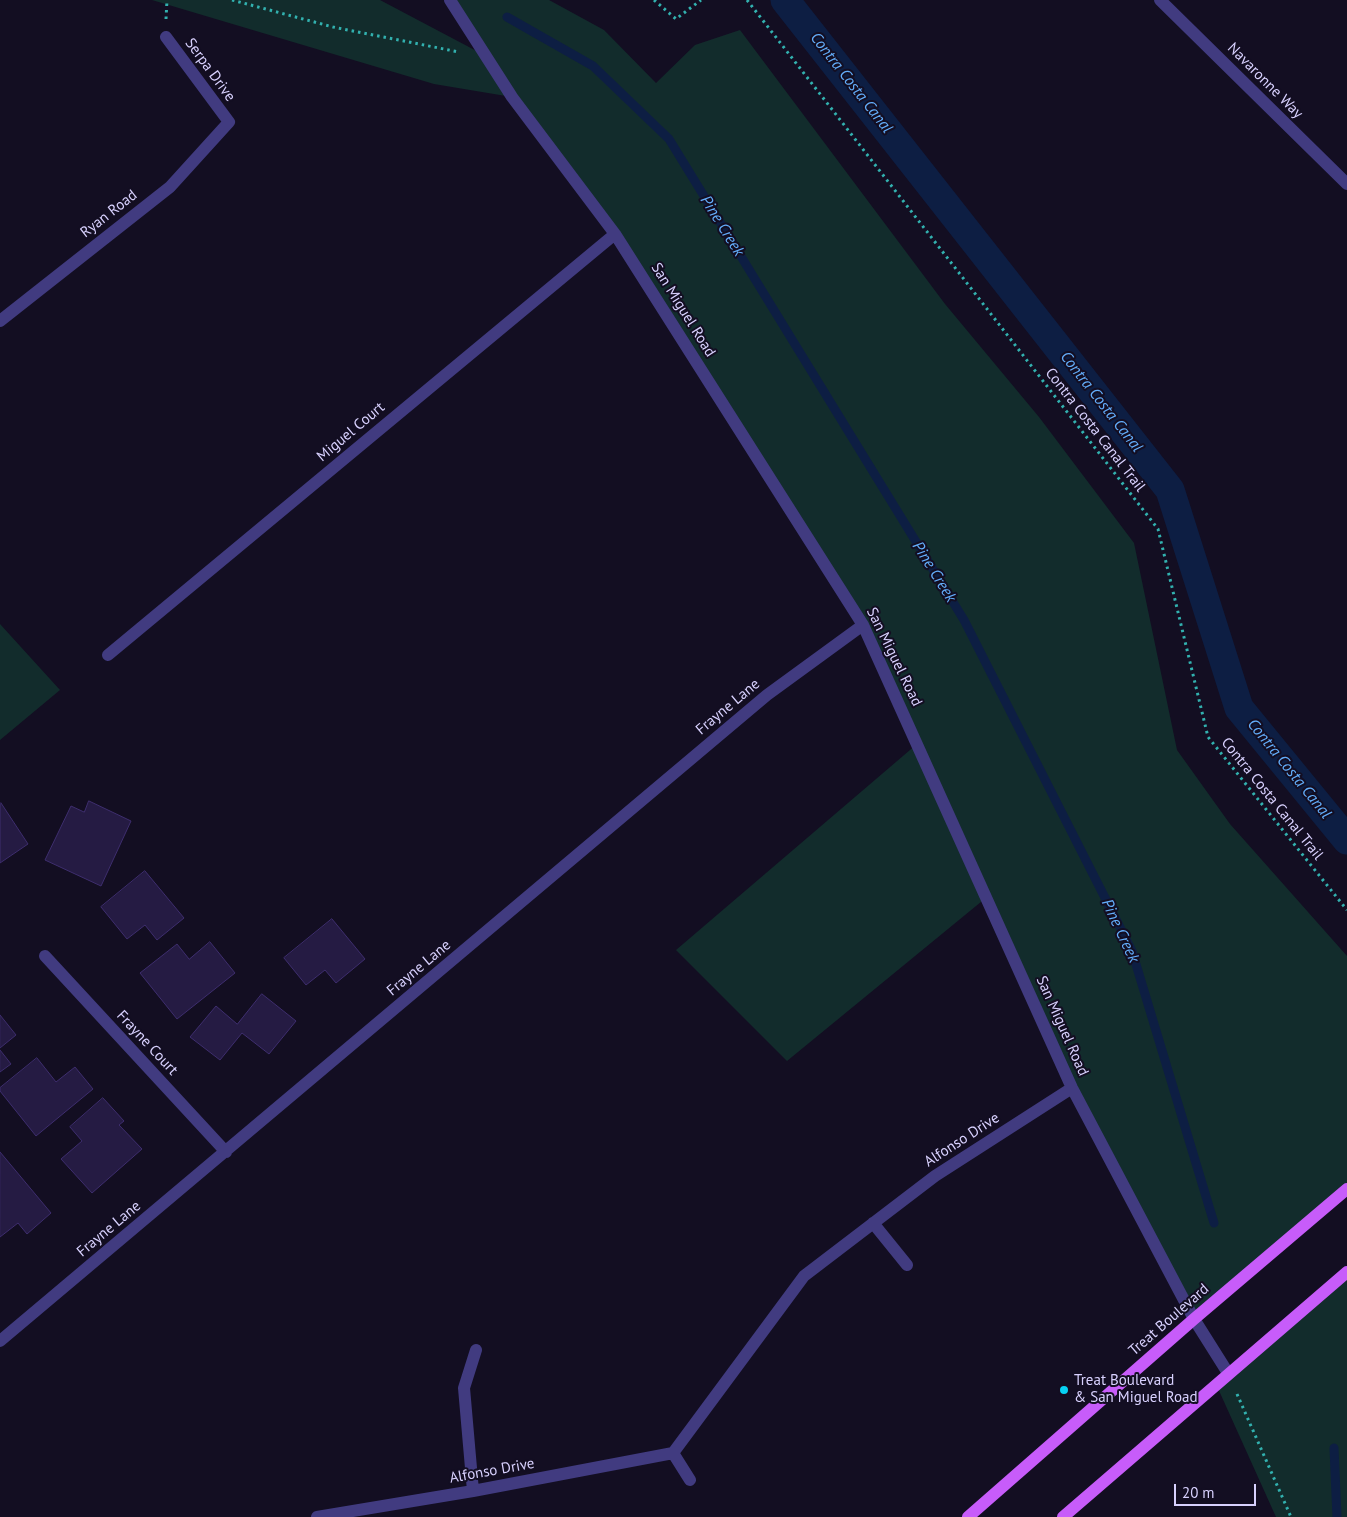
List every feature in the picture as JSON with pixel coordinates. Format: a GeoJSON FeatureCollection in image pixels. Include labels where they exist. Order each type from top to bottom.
{"type":"FeatureCollection","features":[{"type":"Feature","properties":{"kind":"main road","name":"Treat Boulevard"},"geometry":{"type":"LineString","coordinates":[[968,1517],[1194,1319],[1347,1189]]}},
{"type":"Feature","properties":{"kind":"main road"},"geometry":{"type":"LineString","coordinates":[[1063,1517],[1347,1272]]}},
{"type":"Feature","properties":{"kind":"street","name":"San Miguel Road"},"geometry":{"type":"LineString","coordinates":[[450,0],[512,97],[616,234],[863,625],[1072,1088],[1194,1319],[1228,1373]]}},
{"type":"Feature","properties":{"kind":"street","name":"Navaronne Way"},"geometry":{"type":"LineString","coordinates":[[1160,0],[1347,184]]}},
{"type":"Feature","properties":{"kind":"street","name":"Serpa Drive"},"geometry":{"type":"LineString","coordinates":[[166,37],[229,122]]}},
{"type":"Feature","properties":{"kind":"street","name":"Ryan Road"},"geometry":{"type":"LineString","coordinates":[[0,320],[170,187],[229,122]]}},
{"type":"Feature","properties":{"kind":"street","name":"Miguel Court"},"geometry":{"type":"LineString","coordinates":[[108,656],[616,234]]}},
{"type":"Feature","properties":{"kind":"street","name":"Frayne Lane"},"geometry":{"type":"LineString","coordinates":[[0,1341],[767,695],[863,625]]}},
{"type":"Feature","properties":{"kind":"street","name":"Frayne Court"},"geometry":{"type":"LineString","coordinates":[[45,956],[226,1152]]}},
{"type":"Feature","properties":{"kind":"street","name":"Alfonso Drive"},"geometry":{"type":"LineString","coordinates":[[317,1517],[358,1513],[673,1453],[804,1276],[935,1176],[1072,1088]]}},
{"type":"Feature","properties":{"kind":"street"},"geometry":{"type":"LineString","coordinates":[[873,1224],[907,1265]]}},
{"type":"Feature","properties":{"kind":"street"},"geometry":{"type":"LineString","coordinates":[[473,1491],[464,1388],[476,1350]]}},
{"type":"Feature","properties":{"kind":"street"},"geometry":{"type":"LineString","coordinates":[[673,1453],[690,1480]]}},
{"type":"Feature","properties":{"kind":"path"},"geometry":{"type":"LineString","coordinates":[[232,0],[333,27],[487,57]]}},
{"type":"Feature","properties":{"kind":"path"},"geometry":{"type":"LineString","coordinates":[[654,0],[676,19],[701,0]]}},
{"type":"Feature","properties":{"kind":"path","name":"Contra Costa Canal Trail"},"geometry":{"type":"LineString","coordinates":[[748,0],[1158,529],[1208,737],[1347,910]]}},
{"type":"Feature","properties":{"kind":"path"},"geometry":{"type":"LineString","coordinates":[[1237,1393],[1291,1517]]}},
{"type":"Feature","properties":{"kind":"green space"},"geometry":{"type":"Polygon","coordinates":[[[152,0],[380,0],[486,56],[447,0],[549,0],[604,30],[656,83],[695,45],[740,30],[945,304],[1039,417],[1134,543],[1177,750],[1230,824],[1347,956],[1347,1189],[1194,1319],[1124,1187],[987,897],[787,1061],[676,950],[917,744],[863,625],[615,234],[512,97],[434,84],[152,0]]]}},
{"type":"Feature","properties":{"kind":"green space"},"geometry":{"type":"Polygon","coordinates":[[[0,624],[60,690],[0,740],[0,624]]]}},
{"type":"Feature","properties":{"kind":"green space"},"geometry":{"type":"Polygon","coordinates":[[[1347,1272],[1347,1517],[1276,1517],[1216,1384],[1347,1272]]]}},
{"type":"Feature","properties":{"kind":"building"},"geometry":{"type":"Polygon","coordinates":[[[89,801],[131,821],[101,886],[45,860],[71,806],[84,812],[89,801]]]}},
{"type":"Feature","properties":{"kind":"building"},"geometry":{"type":"Polygon","coordinates":[[[0,804],[28,844],[0,863],[0,804]]]}},
{"type":"Feature","properties":{"kind":"building"},"geometry":{"type":"Polygon","coordinates":[[[145,871],[184,918],[157,940],[145,925],[127,939],[101,907],[145,871]]]}},
{"type":"Feature","properties":{"kind":"building"},"geometry":{"type":"Polygon","coordinates":[[[332,919],[365,959],[336,983],[325,970],[306,985],[284,958],[332,919]]]}},
{"type":"Feature","properties":{"kind":"building"},"geometry":{"type":"Polygon","coordinates":[[[210,942],[235,973],[177,1019],[140,973],[177,944],[189,959],[210,942]]]}},
{"type":"Feature","properties":{"kind":"building"},"geometry":{"type":"Polygon","coordinates":[[[262,994],[296,1021],[269,1054],[242,1033],[220,1060],[190,1037],[216,1006],[237,1024],[262,994]]]}},
{"type":"Feature","properties":{"kind":"building"},"geometry":{"type":"Polygon","coordinates":[[[0,1015],[16,1035],[0,1048],[0,1015]]]}},
{"type":"Feature","properties":{"kind":"building"},"geometry":{"type":"Polygon","coordinates":[[[0,1050],[11,1064],[0,1072],[0,1050]]]}},
{"type":"Feature","properties":{"kind":"building"},"geometry":{"type":"Polygon","coordinates":[[[37,1058],[56,1082],[75,1067],[93,1089],[36,1136],[0,1091],[0,1088],[37,1058]]]}},
{"type":"Feature","properties":{"kind":"building"},"geometry":{"type":"Polygon","coordinates":[[[103,1098],[124,1121],[119,1125],[142,1149],[92,1193],[61,1159],[82,1141],[70,1127],[103,1098]]]}},
{"type":"Feature","properties":{"kind":"building"},"geometry":{"type":"Polygon","coordinates":[[[0,1152],[51,1213],[27,1234],[18,1223],[0,1237],[0,1152]]]}},
{"type":"Feature","properties":{"kind":"waterway","name":"Contra Costa Canal"},"geometry":{"type":"LineString","coordinates":[[785,0],[1170,490],[1239,708],[1347,840]]}},
{"type":"Feature","properties":{"kind":"waterway","name":"Pine Creek"},"geometry":{"type":"LineString","coordinates":[[507,17],[593,66],[669,139],[964,620],[1132,951],[1214,1223]]}},
{"type":"Feature","properties":{"kind":"waterway","name":"Pine Creek"},"geometry":{"type":"LineString","coordinates":[[1334,1448],[1337,1517]]}},
{"type":"Feature","properties":{"kind":"place","name":"Treat Boulevard & San Miguel Road"},"geometry":{"type":"Point","coordinates":[1064,1390]}}]}
